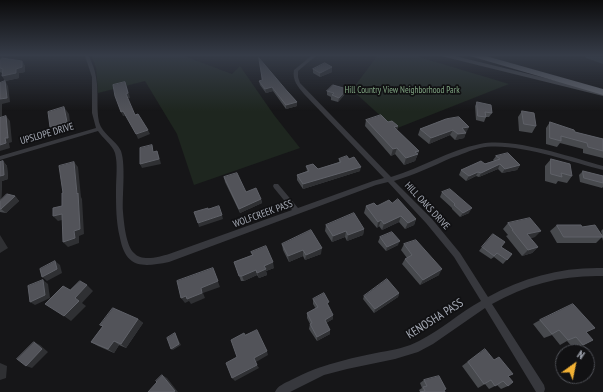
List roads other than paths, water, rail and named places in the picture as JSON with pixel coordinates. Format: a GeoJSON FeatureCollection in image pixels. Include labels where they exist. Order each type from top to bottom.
{"type":"FeatureCollection","features":[{"type":"Feature","properties":{"kind":"highway"},"geometry":{"type":"LineString","coordinates":[[538,74],[603,93]]}},
{"type":"Feature","properties":{"kind":"highway"},"geometry":{"type":"LineString","coordinates":[[563,74],[603,86]]}},
{"type":"Feature","properties":{"kind":"main road"},"geometry":{"type":"LineString","coordinates":[[523,74],[603,93]]}},
{"type":"Feature","properties":{"kind":"street"},"geometry":{"type":"LineString","coordinates":[[93,74],[94,102],[99,129]]}},
{"type":"Feature","properties":{"kind":"street","name":"HILL OAKS DRIVE"},"geometry":{"type":"LineString","coordinates":[[295,74],[296,81],[306,93],[429,221],[453,249],[487,301],[540,389]]}},
{"type":"Feature","properties":{"kind":"street","name":"UPSLOPE DRIVE"},"geometry":{"type":"LineString","coordinates":[[0,158],[99,129]]}},
{"type":"Feature","properties":{"kind":"street","name":"WOLFCREEK PASS"},"geometry":{"type":"LineString","coordinates":[[99,129],[115,145],[118,156],[119,216],[126,247],[131,256],[137,260],[145,261],[169,258],[375,183],[399,178],[471,148],[484,145],[502,144],[524,148],[603,168]]}},
{"type":"Feature","properties":{"kind":"street"},"geometry":{"type":"LineString","coordinates":[[276,186],[297,212]]}},
{"type":"Feature","properties":{"kind":"street","name":"KENOSHA PASS"},"geometry":{"type":"LineString","coordinates":[[280,392],[292,384],[324,370],[392,355],[419,346],[487,301],[529,283],[562,273],[590,271],[603,272]]}},
{"type":"Feature","properties":{"kind":"park label","name":"Hill Country View Neighborhood Park"},"geometry":{"type":"Point","coordinates":[402,90]}}]}
